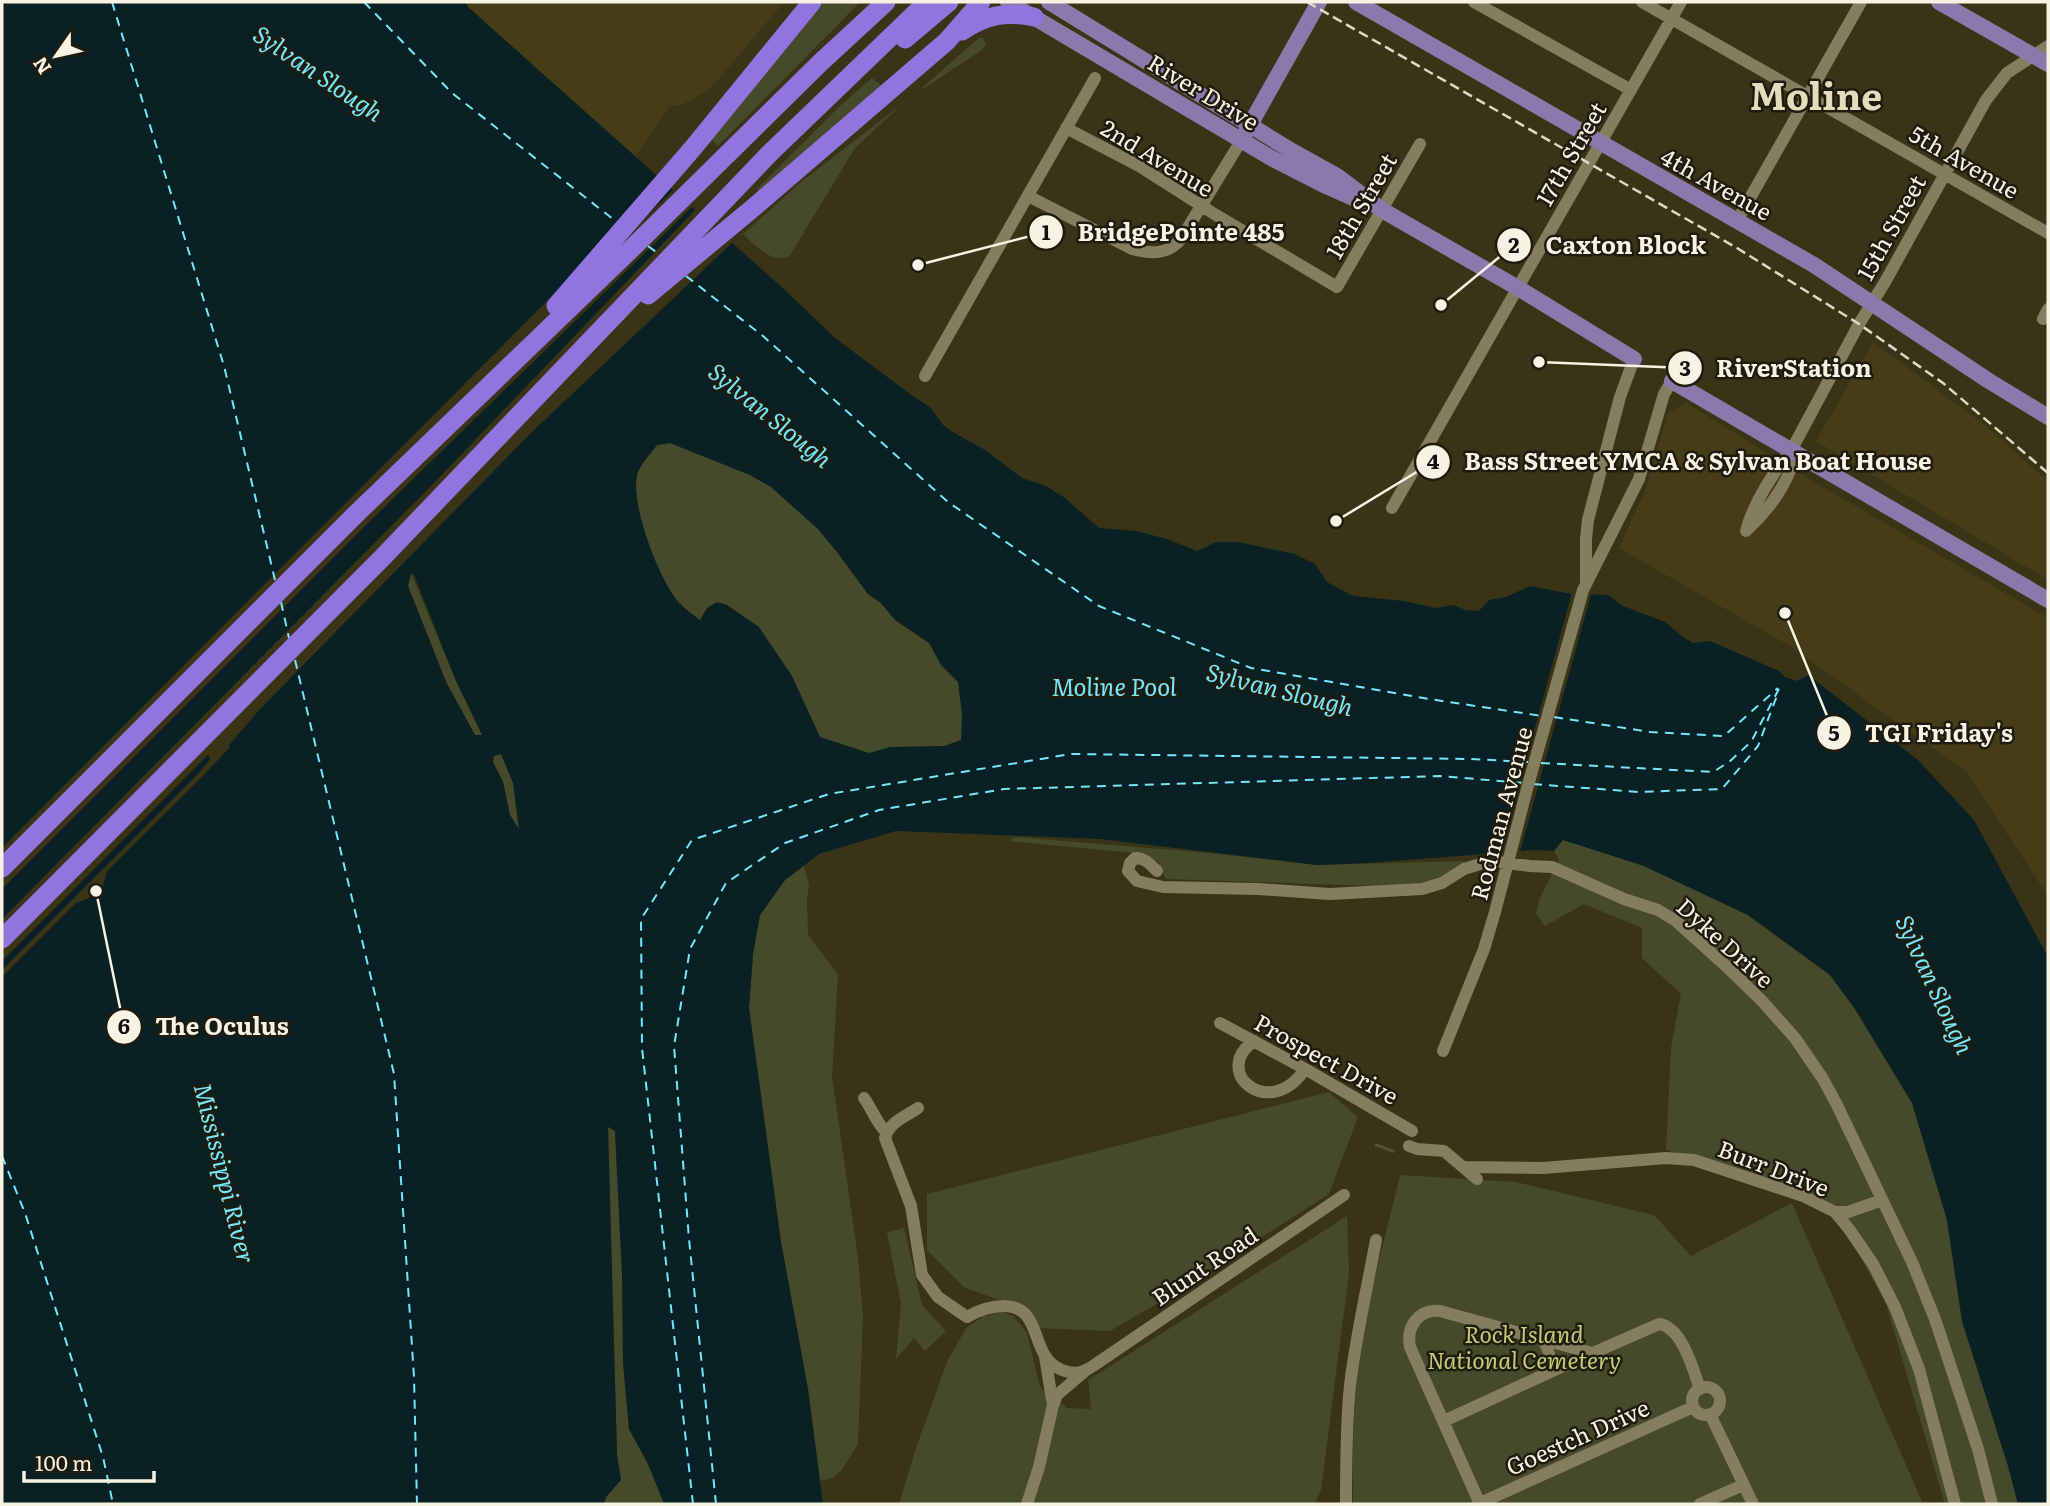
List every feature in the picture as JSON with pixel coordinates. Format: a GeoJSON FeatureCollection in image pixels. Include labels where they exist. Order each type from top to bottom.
{"type":"FeatureCollection","features":[{"type":"Feature","properties":{"kind":"highway"},"geometry":{"type":"LineString","coordinates":[[495,380],[527,339],[693,148],[812,2]]}},
{"type":"Feature","properties":{"kind":"highway"},"geometry":{"type":"LineString","coordinates":[[2,868],[346,524],[820,63],[866,11],[886,2]]}},
{"type":"Feature","properties":{"kind":"highway"},"geometry":{"type":"LineString","coordinates":[[898,38],[927,2]]}},
{"type":"Feature","properties":{"kind":"highway"},"geometry":{"type":"LineString","coordinates":[[2,939],[372,568],[734,190],[842,83],[898,38],[950,2]]}},
{"type":"Feature","properties":{"kind":"highway"},"geometry":{"type":"LineString","coordinates":[[947,41],[981,2]]}},
{"type":"Feature","properties":{"kind":"highway"},"geometry":{"type":"LineString","coordinates":[[583,349],[753,208],[947,41],[990,16],[1009,13],[1034,17]]}},
{"type":"Feature","properties":{"kind":"main road","name":"River Drive"},"geometry":{"type":"LineString","coordinates":[[1008,2],[1241,141],[1326,186],[1382,210],[1634,359]]}},
{"type":"Feature","properties":{"kind":"main road","name":"River Drive"},"geometry":{"type":"LineString","coordinates":[[1049,2],[1337,176],[1382,210]]}},
{"type":"Feature","properties":{"kind":"main road"},"geometry":{"type":"LineString","coordinates":[[1241,141],[1319,2]]}},
{"type":"Feature","properties":{"kind":"main road","name":"4th Avenue"},"geometry":{"type":"LineString","coordinates":[[1356,2],[1814,265],[1997,386],[2048,416]]}},
{"type":"Feature","properties":{"kind":"main road"},"geometry":{"type":"LineString","coordinates":[[1939,2],[2048,64]]}},
{"type":"Feature","properties":{"kind":"main road"},"geometry":{"type":"LineString","coordinates":[[1672,381],[2048,600]]}},
{"type":"Feature","properties":{"kind":"street"},"geometry":{"type":"LineString","coordinates":[[1474,2],[1496,7],[1631,90]]}},
{"type":"Feature","properties":{"kind":"street","name":"5th Avenue"},"geometry":{"type":"LineString","coordinates":[[1642,2],[2048,233]]}},
{"type":"Feature","properties":{"kind":"street","name":"17th Street"},"geometry":{"type":"LineString","coordinates":[[1392,508],[1681,2]]}},
{"type":"Feature","properties":{"kind":"street"},"geometry":{"type":"LineString","coordinates":[[1737,221],[1861,2]]}},
{"type":"Feature","properties":{"kind":"street","name":"15th Street"},"geometry":{"type":"LineString","coordinates":[[1792,449],[1790,471],[1770,505],[1746,531],[1751,513],[1779,465],[1792,449],[1944,173],[2000,79],[2048,46]]}},
{"type":"Feature","properties":{"kind":"street"},"geometry":{"type":"LineString","coordinates":[[925,376],[1095,78]]}},
{"type":"Feature","properties":{"kind":"street","name":"2nd Avenue"},"geometry":{"type":"LineString","coordinates":[[1066,128],[1139,166],[1337,287]]}},
{"type":"Feature","properties":{"kind":"street"},"geometry":{"type":"LineString","coordinates":[[1028,196],[1132,250],[1151,253],[1165,251],[1176,246],[1241,141]]}},
{"type":"Feature","properties":{"kind":"street","name":"18th Street"},"geometry":{"type":"LineString","coordinates":[[1337,287],[1420,144]]}},
{"type":"Feature","properties":{"kind":"street"},"geometry":{"type":"LineString","coordinates":[[1586,581],[1587,526],[1620,397],[1634,359]]}},
{"type":"Feature","properties":{"kind":"street"},"geometry":{"type":"LineString","coordinates":[[1586,581],[1604,551],[1636,483],[1648,453],[1664,394],[1672,381]]}},
{"type":"Feature","properties":{"kind":"street","name":"Rodman Avenue"},"geometry":{"type":"LineString","coordinates":[[1443,1051],[1484,949],[1586,581]]}},
{"type":"Feature","properties":{"kind":"street","name":"Dyke Drive"},"geometry":{"type":"LineString","coordinates":[[1157,872],[1147,861],[1140,858],[1135,858],[1130,863],[1128,871],[1137,881],[1163,887],[1330,894],[1422,889],[1443,883],[1464,869],[1490,860],[1552,867],[1624,899],[1658,910],[1676,920],[1762,1001],[1795,1038],[1823,1079],[1912,1262],[1949,1355],[1992,1504]]}},
{"type":"Feature","properties":{"kind":"street","name":"Prospect Drive"},"geometry":{"type":"LineString","coordinates":[[1220,1023],[1412,1131]]}},
{"type":"Feature","properties":{"kind":"street"},"geometry":{"type":"LineString","coordinates":[[1254,1041],[1247,1046],[1238,1065],[1243,1079],[1259,1093],[1276,1091],[1293,1082],[1305,1069]]}},
{"type":"Feature","properties":{"kind":"street"},"geometry":{"type":"LineString","coordinates":[[864,1098],[877,1122],[886,1132],[886,1143],[911,1206],[922,1275],[939,1297],[967,1317],[996,1306],[1021,1310],[1031,1322],[1049,1363],[1066,1372],[1079,1373],[1087,1370]]}},
{"type":"Feature","properties":{"kind":"street"},"geometry":{"type":"LineString","coordinates":[[886,1132],[898,1120],[918,1108]]}},
{"type":"Feature","properties":{"kind":"street","name":"Burr Drive"},"geometry":{"type":"LineString","coordinates":[[1409,1146],[1444,1152],[1477,1179]]}},
{"type":"Feature","properties":{"kind":"street","name":"Burr Drive"},"geometry":{"type":"LineString","coordinates":[[1464,1167],[1543,1168],[1666,1158],[1694,1160],[1803,1196],[1835,1213],[1873,1264],[1895,1307],[1919,1370],[1955,1504]]}},
{"type":"Feature","properties":{"kind":"street","name":"Blunt Road"},"geometry":{"type":"LineString","coordinates":[[1053,1405],[1057,1395],[1087,1370],[1343,1195]]}},
{"type":"Feature","properties":{"kind":"street"},"geometry":{"type":"LineString","coordinates":[[1835,1213],[1847,1212],[1882,1200]]}},
{"type":"Feature","properties":{"kind":"street"},"geometry":{"type":"LineString","coordinates":[[1346,1504],[1350,1387],[1376,1240]]}},
{"type":"Feature","properties":{"kind":"street"},"geometry":{"type":"LineString","coordinates":[[1479,1504],[1410,1347],[1408,1338],[1411,1325],[1427,1312],[1440,1311],[1592,1353]]}},
{"type":"Feature","properties":{"kind":"street"},"geometry":{"type":"LineString","coordinates":[[1444,1421],[1659,1324],[1674,1331],[1679,1337],[1700,1389]]}},
{"type":"Feature","properties":{"kind":"street"},"geometry":{"type":"LineString","coordinates":[[1541,1338],[1549,1349],[1550,1357],[1549,1369],[1542,1376]]}},
{"type":"Feature","properties":{"kind":"street"},"geometry":{"type":"LineString","coordinates":[[1027,1504],[1039,1467],[1053,1405],[1045,1357]]}},
{"type":"Feature","properties":{"kind":"street"},"geometry":{"type":"LineString","coordinates":[[1700,1389],[1713,1389],[1719,1396],[1719,1405],[1710,1415],[1702,1415],[1693,1407],[1693,1394],[1700,1389]]}},
{"type":"Feature","properties":{"kind":"street","name":"Goestch Drive"},"geometry":{"type":"LineString","coordinates":[[1479,1504],[1693,1407]]}},
{"type":"Feature","properties":{"kind":"street"},"geometry":{"type":"LineString","coordinates":[[1710,1415],[1753,1504]]}},
{"type":"Feature","properties":{"kind":"street"},"geometry":{"type":"LineString","coordinates":[[1700,1504],[1743,1485]]}},
{"type":"Feature","properties":{"kind":"shaded area"},"geometry":{"type":"Polygon","coordinates":[[[465,2],[784,2],[710,89],[682,105],[671,105],[635,156],[465,2]]]}},
{"type":"Feature","properties":{"kind":"shaded area"},"geometry":{"type":"Polygon","coordinates":[[[1873,342],[1981,422],[2048,481],[2048,580],[1816,441],[1873,342]]]}},
{"type":"Feature","properties":{"kind":"shaded area"},"geometry":{"type":"Polygon","coordinates":[[[1686,403],[1809,479],[2048,618],[2048,896],[1966,772],[1790,646],[1619,548],[1647,486],[1668,413],[1686,403]]]}},
{"type":"Feature","properties":{"kind":"green space"},"geometry":{"type":"Polygon","coordinates":[[[822,2],[860,2],[718,146],[710,138],[822,2]]]}},
{"type":"Feature","properties":{"kind":"green space"},"geometry":{"type":"Polygon","coordinates":[[[980,37],[986,44],[982,50],[922,88],[980,37]]]}},
{"type":"Feature","properties":{"kind":"green space"},"geometry":{"type":"Polygon","coordinates":[[[872,78],[881,85],[865,101],[760,192],[757,189],[841,105],[872,78]]]}},
{"type":"Feature","properties":{"kind":"green space"},"geometry":{"type":"Polygon","coordinates":[[[901,105],[855,148],[790,255],[784,258],[771,256],[743,234],[801,182],[901,105]]]}},
{"type":"Feature","properties":{"kind":"green space"},"geometry":{"type":"Polygon","coordinates":[[[670,443],[750,475],[771,487],[818,529],[868,594],[881,603],[895,620],[929,643],[959,674],[971,745],[826,769],[700,621],[680,603],[663,577],[641,520],[636,485],[638,472],[644,461],[657,445],[670,443]]]}},
{"type":"Feature","properties":{"kind":"green space"},"geometry":{"type":"Polygon","coordinates":[[[411,573],[456,681],[483,735],[475,735],[446,682],[408,586],[411,573]]]}},
{"type":"Feature","properties":{"kind":"green space"},"geometry":{"type":"Polygon","coordinates":[[[501,754],[513,782],[519,831],[510,815],[503,782],[493,762],[494,756],[501,754]]]}},
{"type":"Feature","properties":{"kind":"green space"},"geometry":{"type":"Polygon","coordinates":[[[1016,837],[1317,865],[1466,861],[1439,878],[1404,887],[1166,879],[1158,861],[1134,853],[1009,841],[1016,837]]]}},
{"type":"Feature","properties":{"kind":"green space"},"geometry":{"type":"Polygon","coordinates":[[[1562,839],[1644,866],[1748,915],[1830,975],[1855,1009],[1912,1103],[1947,1220],[1962,1321],[2018,1504],[1945,1504],[1886,1304],[1833,1207],[1718,1163],[1666,1150],[1671,1048],[1681,994],[1642,958],[1642,928],[1584,904],[1545,926],[1536,914],[1539,900],[1559,860],[1554,851],[1562,839]]]}},
{"type":"Feature","properties":{"kind":"green space"},"geometry":{"type":"Polygon","coordinates":[[[804,866],[809,886],[808,934],[838,975],[832,1076],[858,1258],[863,1316],[858,1444],[841,1471],[833,1478],[820,1481],[808,1389],[781,1242],[749,1008],[753,954],[760,915],[785,880],[804,866]]]}},
{"type":"Feature","properties":{"kind":"green space"},"geometry":{"type":"Polygon","coordinates":[[[1329,1092],[1358,1117],[1329,1194],[1110,1331],[1038,1328],[1027,1307],[965,1288],[927,1250],[927,1194],[1329,1092]]]}},
{"type":"Feature","properties":{"kind":"green space"},"geometry":{"type":"Polygon","coordinates":[[[608,1127],[615,1130],[623,1362],[629,1429],[648,1464],[663,1504],[604,1504],[606,1497],[621,1479],[617,1455],[608,1127]]]}},
{"type":"Feature","properties":{"kind":"green space","name":"Rock Island National Cemetery"},"geometry":{"type":"Polygon","coordinates":[[[1400,1175],[1516,1182],[1654,1215],[1691,1256],[1792,1203],[1923,1504],[1353,1504],[1354,1407],[1360,1350],[1400,1175]]]}},
{"type":"Feature","properties":{"kind":"green space"},"geometry":{"type":"Polygon","coordinates":[[[1347,1216],[1349,1273],[1321,1490],[1315,1504],[899,1504],[947,1362],[966,1328],[984,1316],[1002,1312],[1013,1316],[1027,1333],[1040,1387],[1067,1408],[1091,1409],[1088,1380],[1347,1216]]]}},
{"type":"Feature","properties":{"kind":"green space"},"geometry":{"type":"Polygon","coordinates":[[[904,1228],[922,1305],[946,1331],[925,1351],[914,1338],[896,1359],[901,1304],[887,1232],[904,1228]]]}},
{"type":"Feature","properties":{"kind":"water"},"geometry":{"type":"Polygon","coordinates":[[[2,2],[465,2],[835,338],[931,408],[951,431],[985,450],[1022,478],[1046,486],[1065,498],[1099,528],[1136,531],[1197,551],[1216,542],[1238,542],[1295,554],[1315,564],[1327,582],[1353,596],[1404,601],[1435,608],[1454,605],[1465,610],[1479,611],[1489,600],[1506,597],[1530,586],[1566,593],[1608,595],[1623,606],[1665,622],[1693,643],[1710,641],[1797,681],[1808,675],[1918,760],[1974,820],[2048,957],[2048,1504],[2018,1504],[1962,1321],[1947,1220],[1912,1103],[1855,1009],[1830,975],[1748,915],[1644,866],[1563,840],[1554,851],[1535,850],[1317,865],[1100,839],[896,831],[819,854],[785,880],[760,915],[753,954],[749,1008],[781,1242],[808,1389],[823,1504],[663,1504],[648,1464],[629,1429],[623,1362],[615,1131],[608,1127],[617,1455],[621,1480],[606,1497],[604,1504],[2,1504],[2,2]],[[670,443],[657,445],[644,461],[638,472],[636,485],[637,501],[647,539],[663,577],[679,603],[700,620],[707,608],[717,602],[727,605],[759,627],[792,676],[820,737],[869,753],[890,747],[944,746],[961,740],[962,714],[958,682],[941,665],[929,643],[895,620],[881,603],[868,594],[818,529],[771,487],[750,475],[670,443]],[[411,573],[408,586],[446,682],[475,735],[482,735],[456,681],[411,573]],[[501,754],[494,756],[493,762],[503,782],[510,815],[519,829],[513,783],[501,754]]]}},
{"type":"Feature","properties":{"kind":"pier"},"geometry":{"type":"Polygon","coordinates":[[[675,188],[694,205],[365,526],[2,889],[2,848],[563,285],[628,235],[675,188]]]}},
{"type":"Feature","properties":{"kind":"pier"},"geometry":{"type":"Polygon","coordinates":[[[697,208],[734,241],[532,432],[260,709],[202,777],[107,871],[98,891],[76,903],[2,977],[2,970],[199,773],[210,759],[208,755],[2,961],[2,919],[434,483],[697,208]]]}},
{"type":"Feature","properties":{"kind":"pier"},"geometry":{"type":"Polygon","coordinates":[[[1573,589],[1592,591],[1519,855],[1500,856],[1573,589]]]}},
{"type":"Feature","properties":{"kind":"ferry route"},"geometry":{"type":"LineString","coordinates":[[112,2],[224,366],[275,580]]}},
{"type":"Feature","properties":{"kind":"ferry route"},"geometry":{"type":"LineString","coordinates":[[364,2],[452,93],[618,223]]}},
{"type":"Feature","properties":{"kind":"ferry route"},"geometry":{"type":"LineString","coordinates":[[648,246],[660,255]]}},
{"type":"Feature","properties":{"kind":"ferry route"},"geometry":{"type":"LineString","coordinates":[[686,276],[763,336],[948,502],[1099,606],[1251,668],[1542,716]]}},
{"type":"Feature","properties":{"kind":"ferry route"},"geometry":{"type":"LineString","coordinates":[[281,602],[289,638]]}},
{"type":"Feature","properties":{"kind":"ferry route"},"geometry":{"type":"LineString","coordinates":[[295,660],[394,1074],[414,1377],[417,1504]]}},
{"type":"Feature","properties":{"kind":"ferry route"},"geometry":{"type":"LineString","coordinates":[[1541,763],[1713,772],[1751,742],[1781,685]]}},
{"type":"Feature","properties":{"kind":"ferry route"},"geometry":{"type":"LineString","coordinates":[[1554,717],[1650,732],[1724,736],[1778,688]]}},
{"type":"Feature","properties":{"kind":"ferry route"},"geometry":{"type":"LineString","coordinates":[[1533,784],[1638,792],[1722,789],[1758,746],[1778,693]]}},
{"type":"Feature","properties":{"kind":"ferry route"},"geometry":{"type":"LineString","coordinates":[[693,1504],[642,1048],[641,919],[692,840],[829,794],[1071,754],[1528,762]]}},
{"type":"Feature","properties":{"kind":"ferry route"},"geometry":{"type":"LineString","coordinates":[[716,1504],[689,1239],[674,1046],[690,949],[726,883],[785,843],[879,810],[1004,789],[1440,776],[1524,783]]}},
{"type":"Feature","properties":{"kind":"ferry route"},"geometry":{"type":"LineString","coordinates":[[2,1156],[25,1213],[103,1457],[113,1504]]}},
{"type":"Feature","properties":{"kind":"railway"},"geometry":{"type":"LineString","coordinates":[[1307,2],[1737,248],[1859,324],[1943,383],[2048,473]]}},
{"type":"Feature","properties":{"kind":"place","name":"BridgePointe 485"},"geometry":{"type":"Point","coordinates":[918,265]}},
{"type":"Feature","properties":{"kind":"place","name":"Caxton Block"},"geometry":{"type":"Point","coordinates":[1441,305]}},
{"type":"Feature","properties":{"kind":"place","name":"RiverStation"},"geometry":{"type":"Point","coordinates":[1539,362]}},
{"type":"Feature","properties":{"kind":"place","name":"Bass Street YMCA & Sylvan Boat House"},"geometry":{"type":"Point","coordinates":[1336,521]}},
{"type":"Feature","properties":{"kind":"place","name":"TGI Friday's"},"geometry":{"type":"Point","coordinates":[1785,613]}},
{"type":"Feature","properties":{"kind":"place","name":"The Oculus"},"geometry":{"type":"Point","coordinates":[96,891]}},
{"type":"Feature","properties":{"kind":"district","name":"Moline"},"geometry":{"type":"Point","coordinates":[1816,93]}},
{"type":"Feature","properties":{"kind":"water label","name":"Sylvan Slough"},"geometry":{"type":"Point","coordinates":[319,72]}},
{"type":"Feature","properties":{"kind":"water label","name":"Sylvan Slough"},"geometry":{"type":"Point","coordinates":[771,414]}},
{"type":"Feature","properties":{"kind":"water label","name":"Moline Pool"},"geometry":{"type":"Point","coordinates":[1114,685]}},
{"type":"Feature","properties":{"kind":"water label","name":"Sylvan Slough"},"geometry":{"type":"Point","coordinates":[1280,688]}},
{"type":"Feature","properties":{"kind":"water label","name":"Sylvan Slough"},"geometry":{"type":"Point","coordinates":[1936,984]}},
{"type":"Feature","properties":{"kind":"water label","name":"Mississippi River"},"geometry":{"type":"Point","coordinates":[226,1173]}}]}
